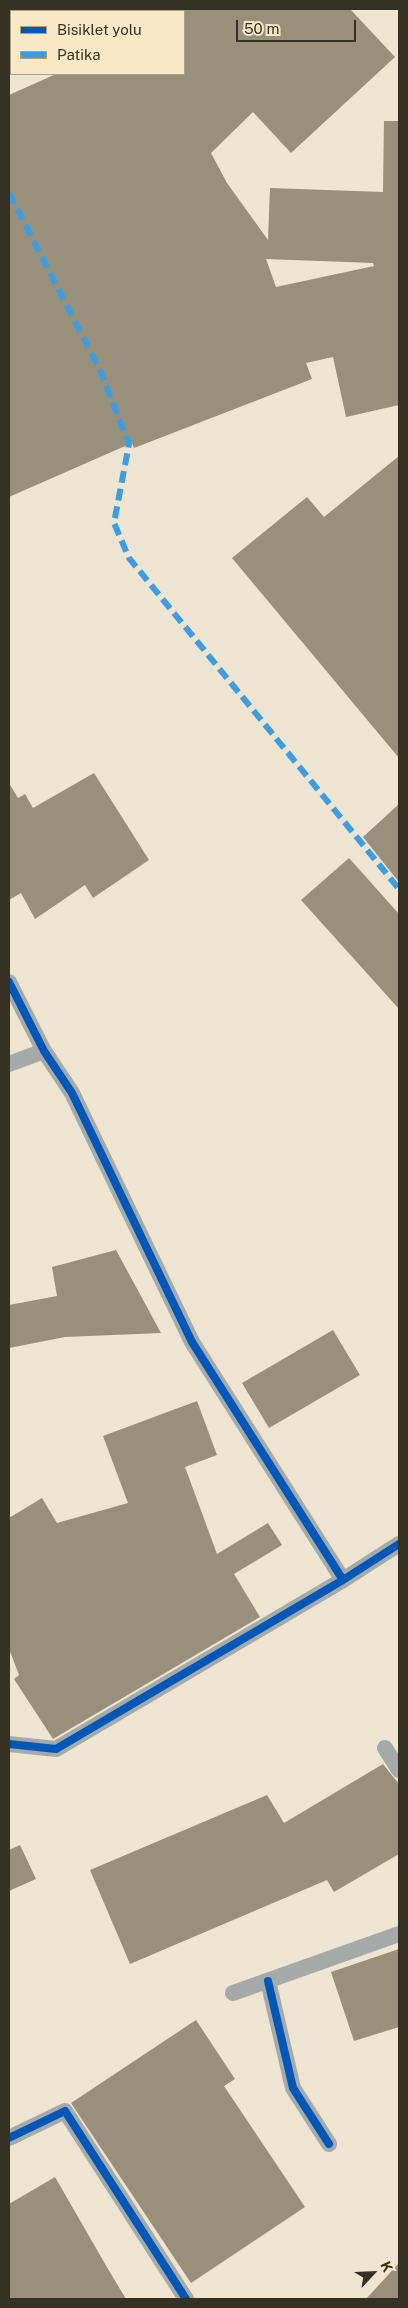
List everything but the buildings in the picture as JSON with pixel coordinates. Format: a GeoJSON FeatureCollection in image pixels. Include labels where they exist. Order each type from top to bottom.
{"type":"FeatureCollection","features":[{"type":"Feature","properties":{"kind":"street"},"geometry":{"type":"LineString","coordinates":[[9,982],[44,1051],[72,1093],[192,1342],[342,1580]]}},
{"type":"Feature","properties":{"kind":"street"},"geometry":{"type":"LineString","coordinates":[[9,1064],[44,1051]]}},
{"type":"Feature","properties":{"kind":"street"},"geometry":{"type":"LineString","coordinates":[[9,1744],[56,1749],[342,1580],[399,1544]]}},
{"type":"Feature","properties":{"kind":"street"},"geometry":{"type":"LineString","coordinates":[[385,1748],[399,1770]]}},
{"type":"Feature","properties":{"kind":"street"},"geometry":{"type":"LineString","coordinates":[[234,1993],[399,1934]]}},
{"type":"Feature","properties":{"kind":"street"},"geometry":{"type":"LineString","coordinates":[[268,1981],[293,2088],[329,2144]]}},
{"type":"Feature","properties":{"kind":"street"},"geometry":{"type":"LineString","coordinates":[[9,2138],[66,2111],[186,2299]]}},
{"type":"Feature","properties":{"kind":"marked path"},"geometry":{"type":"LineString","coordinates":[[9,193],[100,370],[129,444],[114,523],[129,558],[399,889]]}},
{"type":"Feature","properties":{"kind":"cycle path"},"geometry":{"type":"LineString","coordinates":[[9,982],[44,1051],[72,1093],[192,1342],[343,1580],[399,1544]]}},
{"type":"Feature","properties":{"kind":"cycle path"},"geometry":{"type":"LineString","coordinates":[[9,1744],[56,1749],[343,1580]]}},
{"type":"Feature","properties":{"kind":"cycle path"},"geometry":{"type":"LineString","coordinates":[[268,1981],[293,2088],[329,2144]]}},
{"type":"Feature","properties":{"kind":"cycle path"},"geometry":{"type":"LineString","coordinates":[[9,2138],[65,2111],[186,2299]]}}]}
